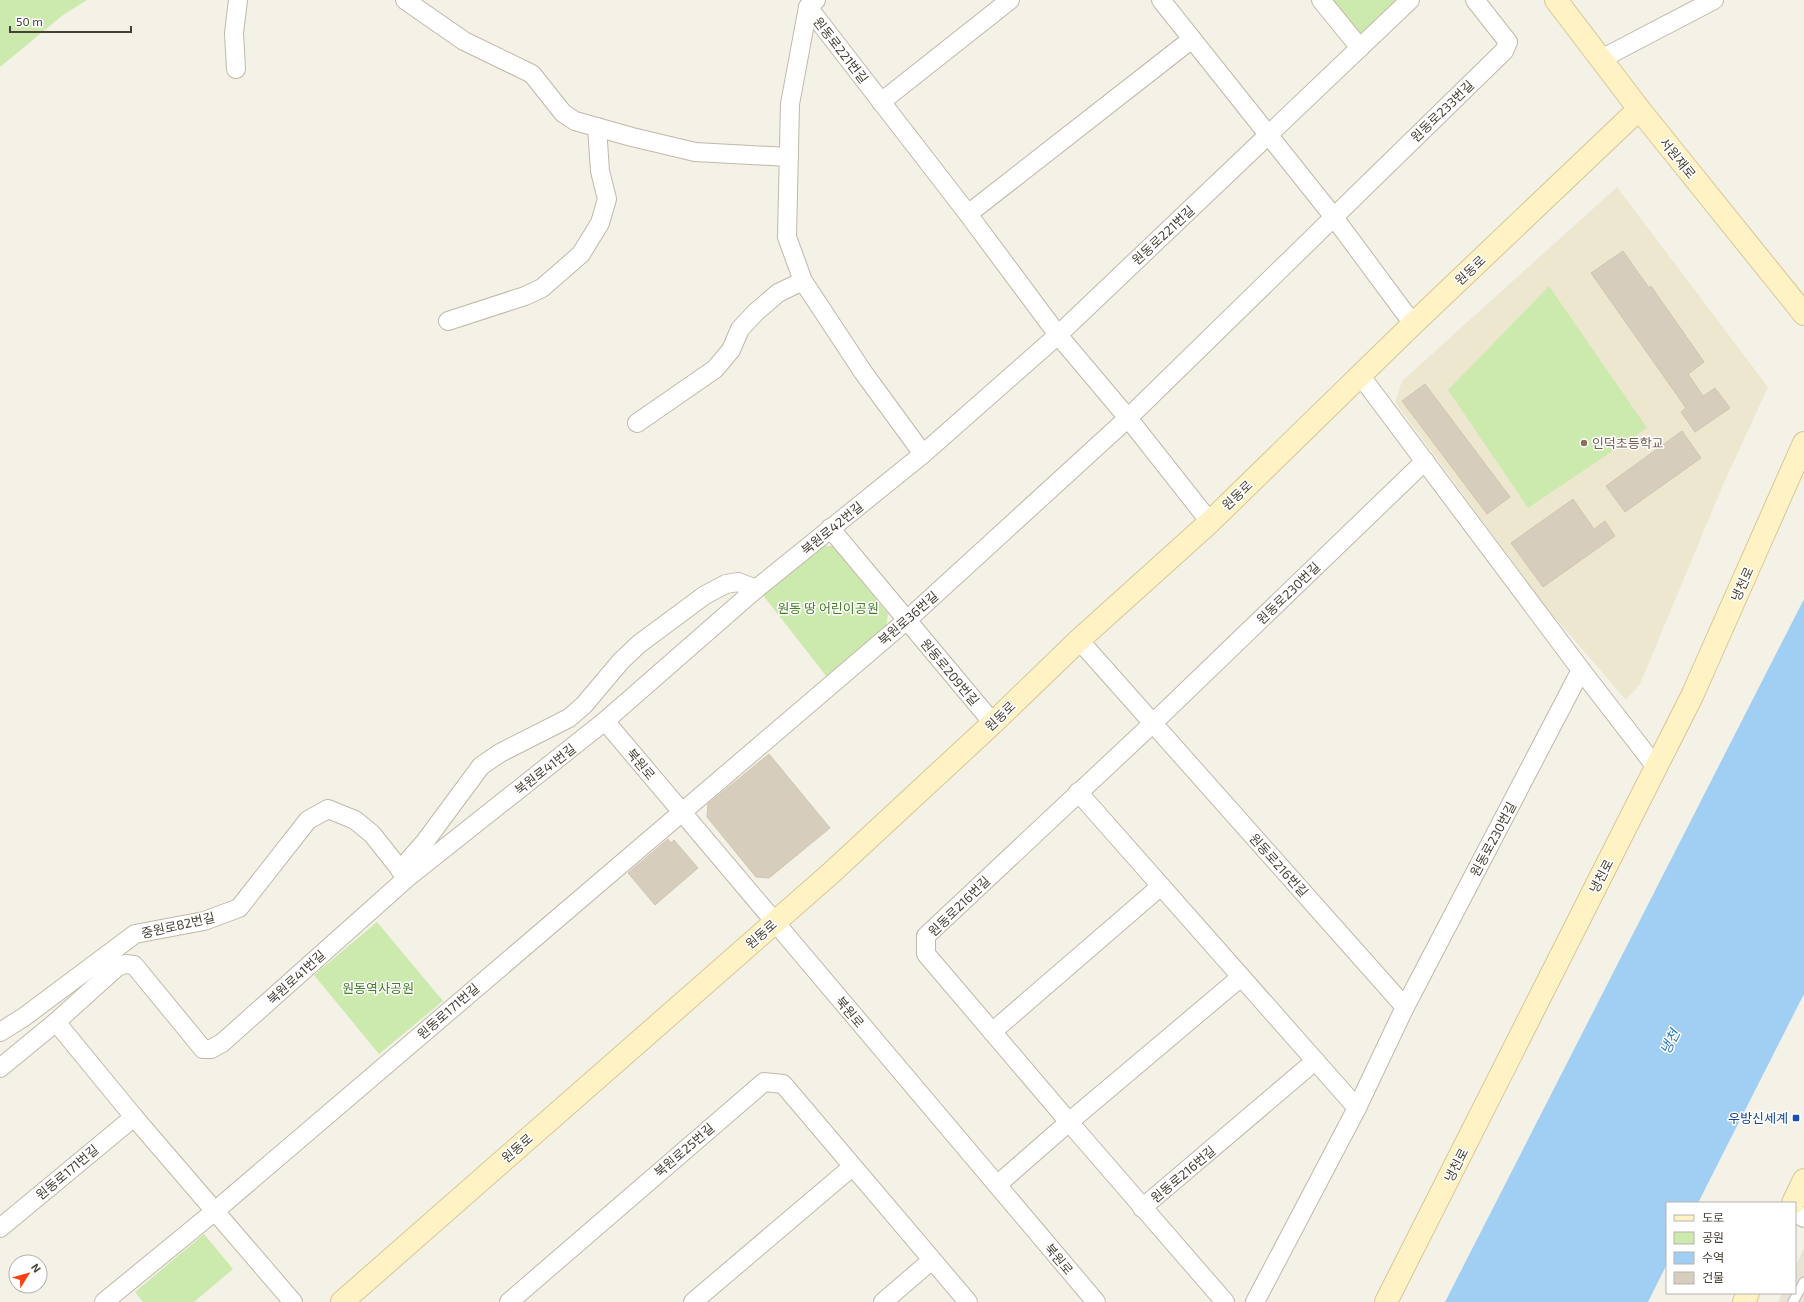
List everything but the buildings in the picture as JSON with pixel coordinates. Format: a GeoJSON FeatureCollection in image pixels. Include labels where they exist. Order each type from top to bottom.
{"type":"FeatureCollection","features":[{"type":"Feature","properties":{"kind":"street"},"geometry":{"type":"LineString","coordinates":[[236,69],[234,33],[238,0]]}},
{"type":"Feature","properties":{"kind":"street"},"geometry":{"type":"LineString","coordinates":[[405,0],[464,41],[532,74],[563,113],[575,121],[695,152],[790,157]]}},
{"type":"Feature","properties":{"kind":"street"},"geometry":{"type":"LineString","coordinates":[[882,102],[1010,0]]}},
{"type":"Feature","properties":{"kind":"street"},"geometry":{"type":"LineString","coordinates":[[1161,0],[1268,136],[1334,216],[1413,324]]}},
{"type":"Feature","properties":{"kind":"street"},"geometry":{"type":"LineString","coordinates":[[1322,0],[1360,48]]}},
{"type":"Feature","properties":{"kind":"street"},"geometry":{"type":"LineString","coordinates":[[1268,136],[1410,0]]}},
{"type":"Feature","properties":{"kind":"street","name":"원동로233번길"},"geometry":{"type":"LineString","coordinates":[[1334,216],[1504,51],[1508,42],[1474,0]]}},
{"type":"Feature","properties":{"kind":"street","name":"서원재로"},"geometry":{"type":"LineString","coordinates":[[1556,0],[1639,109],[1804,314]]}},
{"type":"Feature","properties":{"kind":"street"},"geometry":{"type":"LineString","coordinates":[[1601,59],[1715,0]]}},
{"type":"Feature","properties":{"kind":"street"},"geometry":{"type":"LineString","coordinates":[[812,4],[790,104],[787,237],[803,281],[863,372],[923,454]]}},
{"type":"Feature","properties":{"kind":"street","name":"원동로221번길"},"geometry":{"type":"LineString","coordinates":[[812,4],[882,102],[1058,335],[1128,418],[1210,522]]}},
{"type":"Feature","properties":{"kind":"street"},"geometry":{"type":"LineString","coordinates":[[968,214],[1192,39]]}},
{"type":"Feature","properties":{"kind":"street","name":"원동로"},"geometry":{"type":"LineString","coordinates":[[342,1302],[830,874],[993,723],[1079,640],[1210,522],[1360,375],[1639,109]]}},
{"type":"Feature","properties":{"kind":"street"},"geometry":{"type":"LineString","coordinates":[[448,321],[525,296],[542,288],[581,254],[600,223],[606,199],[600,171],[597,127]]}},
{"type":"Feature","properties":{"kind":"street","name":"원동로221번길"},"geometry":{"type":"LineString","coordinates":[[1058,335],[1268,136]]}},
{"type":"Feature","properties":{"kind":"street"},"geometry":{"type":"LineString","coordinates":[[1128,418],[1334,216]]}},
{"type":"Feature","properties":{"kind":"street"},"geometry":{"type":"LineString","coordinates":[[637,423],[715,369],[731,350],[740,329],[756,312],[778,293],[803,281]]}},
{"type":"Feature","properties":{"kind":"street","name":"북원로42번길"},"geometry":{"type":"LineString","coordinates":[[605,721],[756,589],[923,454],[1058,335]]}},
{"type":"Feature","properties":{"kind":"street"},"geometry":{"type":"LineString","coordinates":[[1360,375],[1581,670],[1656,767]]}},
{"type":"Feature","properties":{"kind":"street","name":"북원로36번길"},"geometry":{"type":"LineString","coordinates":[[682,812],[907,620],[1128,418]]}},
{"type":"Feature","properties":{"kind":"street","name":"냉천로"},"geometry":{"type":"LineString","coordinates":[[1386,1302],[1656,767],[1716,642],[1804,443]]}},
{"type":"Feature","properties":{"kind":"street","name":"원동로230번길"},"geometry":{"type":"LineString","coordinates":[[1152,724],[1425,461]]}},
{"type":"Feature","properties":{"kind":"street","name":"원동로209번길"},"geometry":{"type":"LineString","coordinates":[[830,528],[993,723]]}},
{"type":"Feature","properties":{"kind":"street"},"geometry":{"type":"LineString","coordinates":[[403,874],[481,766],[500,753],[569,718],[584,705],[621,661],[639,644],[705,595],[726,584],[738,582],[756,589]]}},
{"type":"Feature","properties":{"kind":"street","name":"원동로216번길"},"geometry":{"type":"LineString","coordinates":[[1079,640],[1152,724],[1405,1007]]}},
{"type":"Feature","properties":{"kind":"street","name":"원동로230번길"},"geometry":{"type":"LineString","coordinates":[[1405,1007],[1581,670]]}},
{"type":"Feature","properties":{"kind":"street","name":"북원로"},"geometry":{"type":"LineString","coordinates":[[605,721],[1092,1301]]}},
{"type":"Feature","properties":{"kind":"street","name":"북원로41번길"},"geometry":{"type":"LineString","coordinates":[[0,1068],[56,1022],[116,967],[125,964],[134,966],[203,1049],[212,1048],[222,1043],[403,874],[605,721]]}},
{"type":"Feature","properties":{"kind":"street","name":"원동로216번길"},"geometry":{"type":"LineString","coordinates":[[1152,724],[926,936],[926,954],[1142,1208],[1225,1302]]}},
{"type":"Feature","properties":{"kind":"street"},"geometry":{"type":"LineString","coordinates":[[1078,792],[1357,1108]]}},
{"type":"Feature","properties":{"kind":"street","name":"중원로82번길"},"geometry":{"type":"LineString","coordinates":[[0,1032],[36,1008],[135,934],[204,921],[239,908],[308,820],[328,809],[355,820],[372,834],[403,874]]}},
{"type":"Feature","properties":{"kind":"street","name":"원동로171번길"},"geometry":{"type":"LineString","coordinates":[[104,1302],[215,1211],[682,812]]}},
{"type":"Feature","properties":{"kind":"street"},"geometry":{"type":"LineString","coordinates":[[992,1032],[1160,886]]}},
{"type":"Feature","properties":{"kind":"street"},"geometry":{"type":"LineString","coordinates":[[996,1185],[1241,977]]}},
{"type":"Feature","properties":{"kind":"street"},"geometry":{"type":"LineString","coordinates":[[1255,1302],[1357,1108],[1405,1007]]}},
{"type":"Feature","properties":{"kind":"street"},"geometry":{"type":"LineString","coordinates":[[56,1022],[134,1117],[293,1302]]}},
{"type":"Feature","properties":{"kind":"street","name":"원동로216번길"},"geometry":{"type":"LineString","coordinates":[[1142,1208],[1315,1061]]}},
{"type":"Feature","properties":{"kind":"street","name":"북원로25번길"},"geometry":{"type":"LineString","coordinates":[[509,1302],[764,1082],[783,1084],[968,1302]]}},
{"type":"Feature","properties":{"kind":"street","name":"원동로171번길"},"geometry":{"type":"LineString","coordinates":[[0,1228],[134,1117]]}},
{"type":"Feature","properties":{"kind":"street"},"geometry":{"type":"LineString","coordinates":[[693,1302],[852,1167]]}},
{"type":"Feature","properties":{"kind":"street"},"geometry":{"type":"LineString","coordinates":[[1793,1202],[1804,1180]]}},
{"type":"Feature","properties":{"kind":"street"},"geometry":{"type":"LineString","coordinates":[[883,1302],[932,1260]]}},
{"type":"Feature","properties":{"kind":"lane"},"geometry":{"type":"LineString","coordinates":[[1792,1302],[1804,1282]]}},
{"type":"Feature","properties":{"kind":"shaded area","name":"인덕초등학교"},"geometry":{"type":"Polygon","coordinates":[[[1617,187],[1768,387],[1723,485],[1640,684],[1626,700],[1545,606],[1395,402],[1402,381],[1617,187]]]}},
{"type":"Feature","properties":{"kind":"shaded area"},"geometry":{"type":"Polygon","coordinates":[[[1804,1248],[1804,1302],[1778,1302],[1782,1294],[1796,1294],[1796,1265],[1804,1248]]]}},
{"type":"Feature","properties":{"kind":"green space"},"geometry":{"type":"Polygon","coordinates":[[[0,0],[87,0],[63,15],[0,67],[0,0]]]}},
{"type":"Feature","properties":{"kind":"green space"},"geometry":{"type":"Polygon","coordinates":[[[1321,0],[1410,0],[1360,48],[1321,0]]]}},
{"type":"Feature","properties":{"kind":"green space"},"geometry":{"type":"Polygon","coordinates":[[[1549,286],[1647,428],[1528,508],[1448,390],[1549,286]]]}},
{"type":"Feature","properties":{"kind":"green space","name":"원동 땅 어린이공원"},"geometry":{"type":"Polygon","coordinates":[[[822,546],[833,546],[888,614],[886,629],[827,677],[762,594],[822,546]]]}},
{"type":"Feature","properties":{"kind":"green space","name":"원동역사공원"},"geometry":{"type":"Polygon","coordinates":[[[377,922],[443,1001],[379,1054],[314,975],[377,922]]]}},
{"type":"Feature","properties":{"kind":"green space"},"geometry":{"type":"Polygon","coordinates":[[[204,1234],[233,1269],[194,1302],[143,1302],[135,1292],[204,1234]]]}},
{"type":"Feature","properties":{"kind":"water","name":"냉천"},"geometry":{"type":"Polygon","coordinates":[[[1804,599],[1804,994],[1699,1202],[1666,1202],[1666,1266],[1648,1302],[1445,1302],[1804,599]]]}},
{"type":"Feature","properties":{"kind":"place","name":"인덕초등학교"},"geometry":{"type":"Point","coordinates":[1584,443]}},
{"type":"Feature","properties":{"kind":"place","name":"우방신세계"},"geometry":{"type":"Point","coordinates":[1796,1118]}}]}
